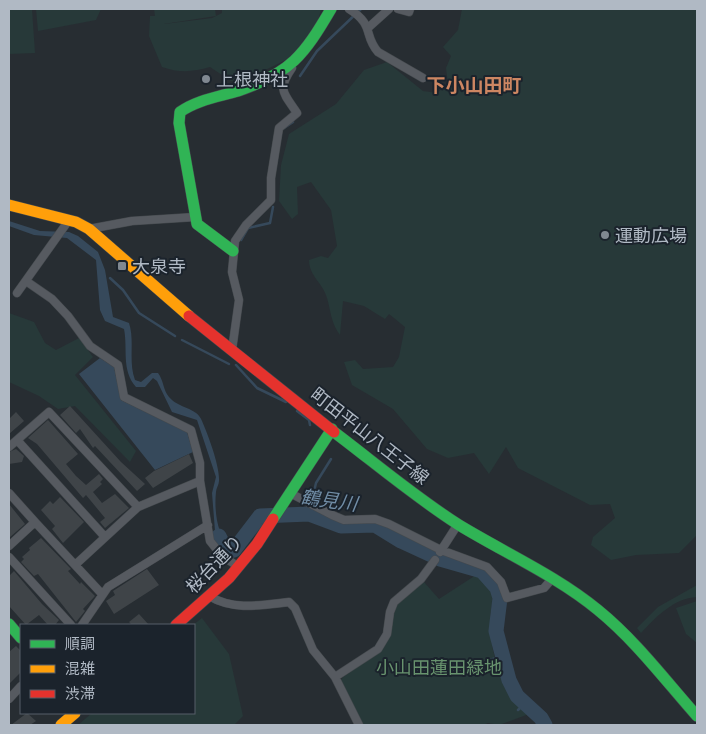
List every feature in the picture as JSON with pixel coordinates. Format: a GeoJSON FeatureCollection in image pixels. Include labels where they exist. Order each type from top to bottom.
{"type":"FeatureCollection","features":[{"type":"Feature","properties":{"kind":"main road"},"geometry":{"type":"LineString","coordinates":[[233,251],[197,224],[179,123],[180,112],[191,104],[240,90],[274,76],[296,62],[308,48],[331,9]]}},
{"type":"Feature","properties":{"kind":"main road","name":"町田平山八王子線"},"geometry":{"type":"LineString","coordinates":[[9,205],[66,225],[89,229],[127,264],[232,350],[409,490],[458,524],[588,602],[609,618],[629,638],[667,684],[697,716]]}},
{"type":"Feature","properties":{"kind":"main road"},"geometry":{"type":"LineString","coordinates":[[290,493],[332,429]]}},
{"type":"Feature","properties":{"kind":"main road","name":"桜台通り"},"geometry":{"type":"LineString","coordinates":[[177,624],[239,567],[290,493]]}},
{"type":"Feature","properties":{"kind":"main road"},"geometry":{"type":"LineString","coordinates":[[9,624],[20,637]]}},
{"type":"Feature","properties":{"kind":"main road"},"geometry":{"type":"LineString","coordinates":[[61,725],[74,714]]}},
{"type":"Feature","properties":{"kind":"street"},"geometry":{"type":"LineString","coordinates":[[350,9],[368,27],[372,46],[378,52],[423,78]]}},
{"type":"Feature","properties":{"kind":"street"},"geometry":{"type":"LineString","coordinates":[[368,27],[389,9]]}},
{"type":"Feature","properties":{"kind":"street"},"geometry":{"type":"LineString","coordinates":[[398,9],[409,12],[410,9]]}},
{"type":"Feature","properties":{"kind":"street"},"geometry":{"type":"LineString","coordinates":[[232,350],[239,300],[232,272],[233,251],[238,236],[271,200],[271,178],[279,128],[297,112],[283,91],[282,83],[296,62]]}},
{"type":"Feature","properties":{"kind":"street"},"geometry":{"type":"LineString","coordinates":[[89,229],[132,221],[195,216]]}},
{"type":"Feature","properties":{"kind":"street"},"geometry":{"type":"LineString","coordinates":[[17,293],[66,225]]}},
{"type":"Feature","properties":{"kind":"street"},"geometry":{"type":"LineString","coordinates":[[26,281],[52,299],[90,346],[118,365],[124,397],[191,430],[200,463],[200,481],[210,541],[214,549],[239,567]]}},
{"type":"Feature","properties":{"kind":"street"},"geometry":{"type":"LineString","coordinates":[[9,447],[49,412],[138,507]]}},
{"type":"Feature","properties":{"kind":"street"},"geometry":{"type":"LineString","coordinates":[[17,440],[105,537]]}},
{"type":"Feature","properties":{"kind":"street"},"geometry":{"type":"LineString","coordinates":[[75,565],[138,507],[200,481]]}},
{"type":"Feature","properties":{"kind":"street"},"geometry":{"type":"LineString","coordinates":[[9,493],[102,594]]}},
{"type":"Feature","properties":{"kind":"street"},"geometry":{"type":"LineString","coordinates":[[290,493],[314,507],[344,520],[375,519],[390,524],[440,551],[487,567],[501,582],[508,598],[544,588],[552,580]]}},
{"type":"Feature","properties":{"kind":"street"},"geometry":{"type":"LineString","coordinates":[[9,546],[35,522]]}},
{"type":"Feature","properties":{"kind":"street"},"geometry":{"type":"LineString","coordinates":[[83,624],[108,587],[208,524]]}},
{"type":"Feature","properties":{"kind":"street"},"geometry":{"type":"LineString","coordinates":[[440,551],[458,524]]}},
{"type":"Feature","properties":{"kind":"street"},"geometry":{"type":"LineString","coordinates":[[9,557],[71,624]]}},
{"type":"Feature","properties":{"kind":"street"},"geometry":{"type":"LineString","coordinates":[[335,677],[378,649],[387,634],[390,612],[394,602],[421,579],[435,560]]}},
{"type":"Feature","properties":{"kind":"street"},"geometry":{"type":"LineString","coordinates":[[209,596],[218,601],[242,607],[289,602],[295,608],[313,650],[335,677],[359,725]]}},
{"type":"Feature","properties":{"kind":"street"},"geometry":{"type":"LineString","coordinates":[[9,700],[20,687]]}},
{"type":"Feature","properties":{"kind":"green space"},"geometry":{"type":"Polygon","coordinates":[[[9,9],[32,9],[35,53],[9,54],[9,9]]]}},
{"type":"Feature","properties":{"kind":"green space"},"geometry":{"type":"Polygon","coordinates":[[[36,9],[101,9],[96,20],[38,31],[36,9]]]}},
{"type":"Feature","properties":{"kind":"green space"},"geometry":{"type":"Polygon","coordinates":[[[154,9],[215,9],[216,16],[222,13],[222,9],[321,9],[316,29],[292,57],[259,73],[231,81],[210,67],[186,71],[162,67],[149,36],[150,16],[155,16],[154,9]],[[216,16],[164,24],[212,18],[216,16]]]}},
{"type":"Feature","properties":{"kind":"green space"},"geometry":{"type":"Polygon","coordinates":[[[462,9],[697,9],[697,535],[679,553],[636,555],[611,560],[591,545],[593,537],[615,518],[610,504],[590,505],[518,468],[506,447],[489,474],[474,453],[448,458],[427,449],[393,409],[352,385],[344,362],[355,360],[363,369],[393,367],[399,357],[405,327],[389,314],[385,319],[364,306],[343,301],[340,335],[337,331],[327,298],[311,271],[309,260],[321,256],[328,258],[337,246],[331,210],[311,182],[297,187],[298,214],[292,219],[279,201],[281,165],[289,134],[336,104],[364,70],[387,62],[423,91],[437,93],[448,84],[446,68],[451,56],[443,47],[458,30],[462,9]]]}},
{"type":"Feature","properties":{"kind":"green space"},"geometry":{"type":"Polygon","coordinates":[[[9,313],[34,322],[45,343],[56,350],[79,338],[93,357],[75,375],[136,451],[130,462],[75,406],[58,409],[39,396],[9,382],[9,313]]]}},
{"type":"Feature","properties":{"kind":"green space","name":"小山田蓮田緑地"},"geometry":{"type":"Polygon","coordinates":[[[476,575],[489,586],[491,591],[490,622],[495,660],[505,684],[529,714],[499,725],[488,723],[483,725],[362,725],[341,680],[380,651],[388,640],[396,605],[423,581],[439,599],[476,575]]]}},
{"type":"Feature","properties":{"kind":"green space"},"geometry":{"type":"Polygon","coordinates":[[[697,585],[697,597],[681,601],[666,609],[641,633],[637,628],[658,607],[697,585]]]}},
{"type":"Feature","properties":{"kind":"green space"},"geometry":{"type":"Polygon","coordinates":[[[697,601],[697,643],[686,634],[676,608],[697,601]]]}},
{"type":"Feature","properties":{"kind":"green space"},"geometry":{"type":"Polygon","coordinates":[[[202,618],[229,654],[243,716],[234,725],[78,725],[91,714],[195,714],[194,624],[202,618]]]}},
{"type":"Feature","properties":{"kind":"water"},"geometry":{"type":"Polygon","coordinates":[[[9,221],[40,231],[69,232],[78,236],[98,252],[105,270],[113,317],[129,323],[131,330],[132,366],[135,380],[141,382],[152,373],[158,373],[169,397],[200,416],[218,467],[219,481],[216,492],[216,515],[223,538],[232,549],[229,554],[218,543],[215,531],[212,493],[216,477],[197,420],[172,412],[157,381],[153,378],[145,387],[136,387],[131,380],[128,374],[124,329],[105,321],[100,310],[96,260],[67,238],[34,235],[9,226],[9,221]]]}},
{"type":"Feature","properties":{"kind":"water"},"geometry":{"type":"Polygon","coordinates":[[[100,358],[114,367],[121,400],[187,432],[193,452],[155,470],[79,374],[100,358]]]}},
{"type":"Feature","properties":{"kind":"building"},"geometry":{"type":"Polygon","coordinates":[[[70,406],[121,462],[145,484],[137,491],[95,446],[93,448],[80,429],[76,433],[60,415],[70,406]]]}},
{"type":"Feature","properties":{"kind":"building"},"geometry":{"type":"Polygon","coordinates":[[[16,412],[24,421],[9,434],[9,419],[16,412]]]}},
{"type":"Feature","properties":{"kind":"building"},"geometry":{"type":"Polygon","coordinates":[[[48,420],[78,454],[66,464],[76,476],[86,485],[99,474],[103,479],[100,482],[102,484],[93,492],[102,503],[115,494],[129,508],[105,528],[100,522],[105,518],[86,495],[83,498],[37,444],[28,438],[48,420]]]}},
{"type":"Feature","properties":{"kind":"building"},"geometry":{"type":"Polygon","coordinates":[[[16,449],[24,456],[22,462],[9,464],[9,452],[16,449]]]}},
{"type":"Feature","properties":{"kind":"building"},"geometry":{"type":"Polygon","coordinates":[[[189,454],[193,463],[153,488],[145,478],[154,471],[189,454]]]}},
{"type":"Feature","properties":{"kind":"building"},"geometry":{"type":"Polygon","coordinates":[[[60,497],[84,522],[63,543],[52,529],[55,526],[41,510],[50,501],[53,504],[60,497]]]}},
{"type":"Feature","properties":{"kind":"building"},"geometry":{"type":"Polygon","coordinates":[[[9,504],[25,524],[9,538],[9,504]]]}},
{"type":"Feature","properties":{"kind":"building"},"geometry":{"type":"Polygon","coordinates":[[[41,538],[71,569],[68,571],[80,584],[81,582],[95,596],[83,609],[85,611],[76,622],[38,574],[34,576],[21,562],[24,559],[22,557],[30,550],[29,548],[41,538]]]}},
{"type":"Feature","properties":{"kind":"building"},"geometry":{"type":"Polygon","coordinates":[[[147,569],[159,585],[114,614],[106,601],[115,595],[113,591],[147,569]]]}},
{"type":"Feature","properties":{"kind":"building"},"geometry":{"type":"Polygon","coordinates":[[[14,571],[42,604],[59,620],[56,624],[47,624],[39,615],[25,624],[9,606],[9,576],[14,571]]]}},
{"type":"Feature","properties":{"kind":"building"},"geometry":{"type":"Polygon","coordinates":[[[139,614],[148,624],[131,624],[129,622],[139,614]]]}},
{"type":"Feature","properties":{"kind":"building"},"geometry":{"type":"Polygon","coordinates":[[[16,646],[20,650],[20,673],[9,684],[9,652],[16,646]]]}},
{"type":"Feature","properties":{"kind":"building"},"geometry":{"type":"Polygon","coordinates":[[[26,714],[36,721],[30,725],[11,725],[26,714]]]}},
{"type":"Feature","properties":{"kind":"waterway"},"geometry":{"type":"LineString","coordinates":[[300,76],[317,51],[361,9]]}},
{"type":"Feature","properties":{"kind":"waterway"},"geometry":{"type":"LineString","coordinates":[[284,128],[293,122]]}},
{"type":"Feature","properties":{"kind":"waterway"},"geometry":{"type":"LineString","coordinates":[[241,240],[248,228],[270,223],[273,207]]}},
{"type":"Feature","properties":{"kind":"waterway"},"geometry":{"type":"LineString","coordinates":[[110,278],[123,290],[139,313],[175,336]]}},
{"type":"Feature","properties":{"kind":"waterway"},"geometry":{"type":"LineString","coordinates":[[182,340],[229,364]]}},
{"type":"Feature","properties":{"kind":"waterway"},"geometry":{"type":"LineString","coordinates":[[236,365],[257,388],[286,402]]}},
{"type":"Feature","properties":{"kind":"waterway"},"geometry":{"type":"LineString","coordinates":[[297,411],[309,420],[310,425]]}},
{"type":"Feature","properties":{"kind":"waterway"},"geometry":{"type":"LineString","coordinates":[[312,500],[316,483],[331,459]]}},
{"type":"Feature","properties":{"kind":"waterway","name":"鶴見川"},"geometry":{"type":"LineString","coordinates":[[219,536],[224,546],[230,551],[234,550],[260,516],[309,514],[341,526],[375,525],[401,541],[440,559],[482,571],[497,588],[500,598],[496,631],[509,680],[517,696],[541,718],[545,725]]}},
{"type":"Feature","properties":{"kind":"waterway"},"geometry":{"type":"LineString","coordinates":[[490,660],[502,656]]}},
{"type":"Feature","properties":{"kind":"waterway"},"geometry":{"type":"LineString","coordinates":[[518,710],[524,704]]}},
{"type":"Feature","properties":{"kind":"traffic: fast"},"geometry":{"type":"LineString","coordinates":[[233,251],[197,224],[179,123],[180,112],[201,102],[256,84],[284,69],[313,39],[331,9]]}},
{"type":"Feature","properties":{"kind":"traffic: fast"},"geometry":{"type":"LineString","coordinates":[[273,519],[332,429]]}},
{"type":"Feature","properties":{"kind":"traffic: fast"},"geometry":{"type":"LineString","coordinates":[[334,432],[459,525],[565,586],[598,610],[638,648],[697,716]]}},
{"type":"Feature","properties":{"kind":"traffic: fast"},"geometry":{"type":"LineString","coordinates":[[9,624],[20,637]]}},
{"type":"Feature","properties":{"kind":"traffic: slow"},"geometry":{"type":"LineString","coordinates":[[9,205],[76,222],[89,229],[189,316]]}},
{"type":"Feature","properties":{"kind":"traffic: slow"},"geometry":{"type":"LineString","coordinates":[[61,725],[74,714]]}},
{"type":"Feature","properties":{"kind":"traffic: jam"},"geometry":{"type":"LineString","coordinates":[[189,316],[334,432]]}},
{"type":"Feature","properties":{"kind":"traffic: jam"},"geometry":{"type":"LineString","coordinates":[[177,624],[229,578],[257,544],[273,519]]}},
{"type":"Feature","properties":{"kind":"place","name":"上根神社"},"geometry":{"type":"Point","coordinates":[206,79]}},
{"type":"Feature","properties":{"kind":"place","name":"運動広場"},"geometry":{"type":"Point","coordinates":[605,235]}},
{"type":"Feature","properties":{"kind":"place","name":"大泉寺"},"geometry":{"type":"Point","coordinates":[122,266]}},
{"type":"Feature","properties":{"kind":"district","name":"下小山田町"},"geometry":{"type":"Point","coordinates":[474,85]}}]}
